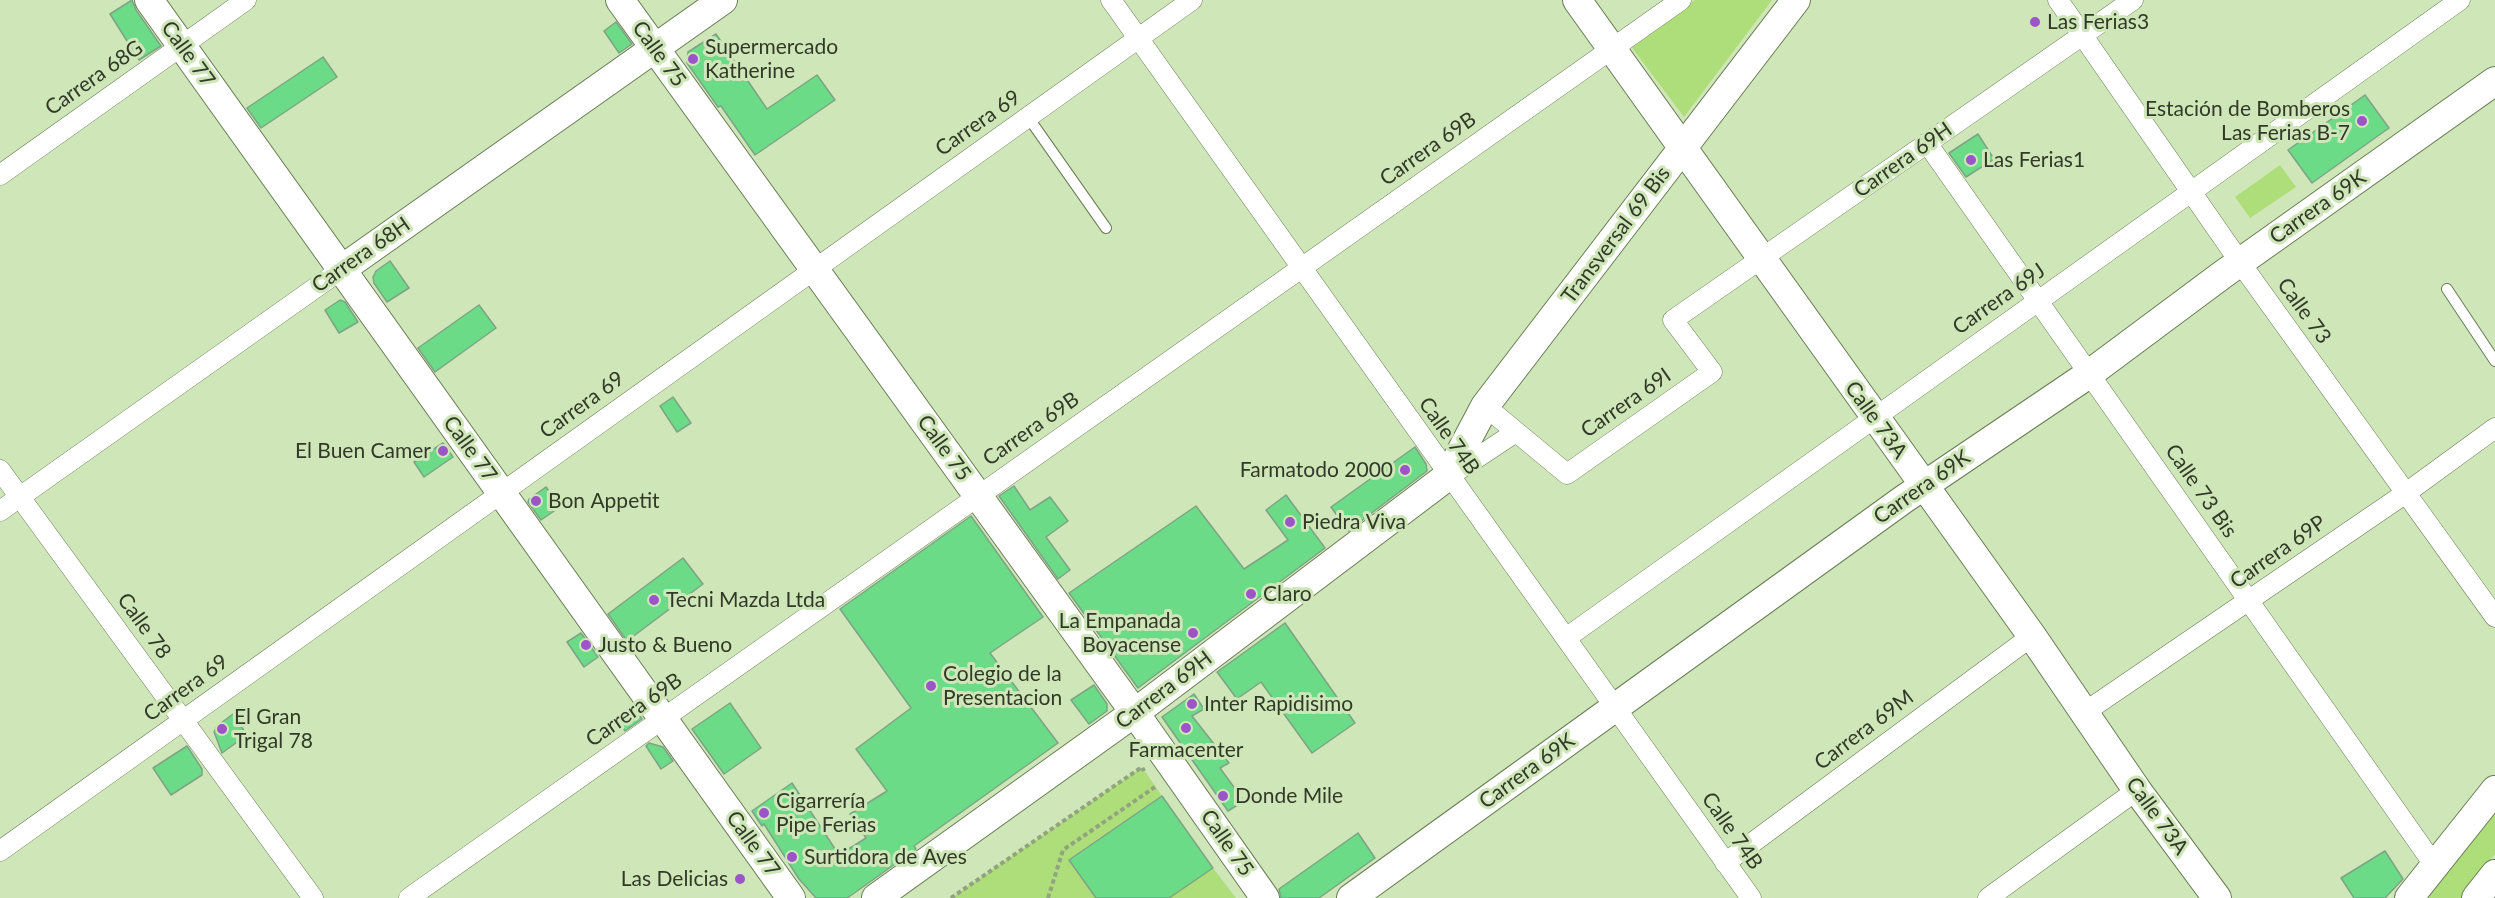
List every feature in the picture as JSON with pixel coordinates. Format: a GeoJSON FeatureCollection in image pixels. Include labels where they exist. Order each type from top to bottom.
{"type":"FeatureCollection","features":[{"type":"Feature","properties":{"kind":"street","name":"Calle 77"},"geometry":{"type":"LineString","coordinates":[[149,0],[791,898]]}},
{"type":"Feature","properties":{"kind":"street","name":"Carrera 68G"},"geometry":{"type":"LineString","coordinates":[[0,175],[246,0]]}},
{"type":"Feature","properties":{"kind":"street","name":"Calle 75"},"geometry":{"type":"LineString","coordinates":[[620,0],[1135,712],[1265,898]]}},
{"type":"Feature","properties":{"kind":"street","name":"Carrera 68H"},"geometry":{"type":"LineString","coordinates":[[0,511],[723,0]]}},
{"type":"Feature","properties":{"kind":"street","name":"Calle 74B"},"geometry":{"type":"LineString","coordinates":[[1111,0],[1448,477],[1566,638],[1750,898]]}},
{"type":"Feature","properties":{"kind":"street","name":"Carrera 69"},"geometry":{"type":"LineString","coordinates":[[0,851],[1192,0]]}},
{"type":"Feature","properties":{"kind":"street","name":"Calle 73A"},"geometry":{"type":"LineString","coordinates":[[1577,0],[2032,636],[2137,789],[2217,898]]}},
{"type":"Feature","properties":{"kind":"street","name":"Carrera 69B"},"geometry":{"type":"LineString","coordinates":[[409,898],[1681,0]]}},
{"type":"Feature","properties":{"kind":"street","name":"Transversal 69 Bis"},"geometry":{"type":"LineString","coordinates":[[1448,477],[1485,406],[1796,0]]}},
{"type":"Feature","properties":{"kind":"street","name":"Calle 73"},"geometry":{"type":"LineString","coordinates":[[2058,0],[2240,262],[2495,617]]}},
{"type":"Feature","properties":{"kind":"street","name":"Carrera 69H"},"geometry":{"type":"LineString","coordinates":[[1712,372],[1673,320],[2133,0]]}},
{"type":"Feature","properties":{"kind":"street","name":"Carrera 69J"},"geometry":{"type":"LineString","coordinates":[[1566,638],[2460,0]]}},
{"type":"Feature","properties":{"kind":"street","name":"Carrera 69K"},"geometry":{"type":"LineString","coordinates":[[1351,898],[1923,486],[2089,374],[2240,262],[2495,81]]}},
{"type":"Feature","properties":{"kind":"street","name":"Calle 73 Bis"},"geometry":{"type":"LineString","coordinates":[[1927,143],[2435,866]]}},
{"type":"Feature","properties":{"kind":"street","name":"Carrera 69I"},"geometry":{"type":"LineString","coordinates":[[1516,432],[1567,474],[1712,372]]}},
{"type":"Feature","properties":{"kind":"street"},"geometry":{"type":"LineString","coordinates":[[1448,477],[1516,432],[1485,406]]}},
{"type":"Feature","properties":{"kind":"street","name":"Carrera 69P"},"geometry":{"type":"LineString","coordinates":[[2085,712],[2406,493],[2495,428]]}},
{"type":"Feature","properties":{"kind":"street","name":"Calle 78"},"geometry":{"type":"LineString","coordinates":[[0,470],[313,898]]}},
{"type":"Feature","properties":{"kind":"street","name":"Carrera 69H"},"geometry":{"type":"LineString","coordinates":[[876,898],[1135,712],[1448,477]]}},
{"type":"Feature","properties":{"kind":"street","name":"Carrera 69M"},"geometry":{"type":"LineString","coordinates":[[1725,863],[2032,636]]}},
{"type":"Feature","properties":{"kind":"street"},"geometry":{"type":"LineString","coordinates":[[1988,898],[2137,789]]}},
{"type":"Feature","properties":{"kind":"street"},"geometry":{"type":"LineString","coordinates":[[2409,898],[2495,790]]}},
{"type":"Feature","properties":{"kind":"street"},"geometry":{"type":"LineString","coordinates":[[2476,898],[2495,873]]}},
{"type":"Feature","properties":{"kind":"lane"},"geometry":{"type":"LineString","coordinates":[[1028,117],[1106,228]]}},
{"type":"Feature","properties":{"kind":"lane"},"geometry":{"type":"LineString","coordinates":[[2447,289],[2495,361]]}},
{"type":"Feature","properties":{"kind":"path"},"geometry":{"type":"LineString","coordinates":[[951,898],[1142,767]]}},
{"type":"Feature","properties":{"kind":"path"},"geometry":{"type":"LineString","coordinates":[[1048,898],[1063,850],[1155,787]]}},
{"type":"Feature","properties":{"kind":"green space"},"geometry":{"type":"Polygon","coordinates":[[[1695,0],[1772,0],[1684,117],[1630,45],[1695,0]]]}},
{"type":"Feature","properties":{"kind":"green space"},"geometry":{"type":"Polygon","coordinates":[[[2280,165],[2296,187],[2250,218],[2235,197],[2280,165]]]}},
{"type":"Feature","properties":{"kind":"green space"},"geometry":{"type":"Polygon","coordinates":[[[1142,767],[1162,796],[1070,860],[1096,898],[951,898],[1142,767]]]}},
{"type":"Feature","properties":{"kind":"green space"},"geometry":{"type":"Polygon","coordinates":[[[2495,808],[2495,854],[2461,898],[2428,898],[2495,808]]]}},
{"type":"Feature","properties":{"kind":"green space"},"geometry":{"type":"Polygon","coordinates":[[[1213,868],[1236,898],[1169,898],[1213,868]]]}},
{"type":"Feature","properties":{"kind":"building"},"geometry":{"type":"Polygon","coordinates":[[[132,0],[136,10],[161,46],[139,60],[110,14],[132,0]]]}},
{"type":"Feature","properties":{"kind":"building"},"geometry":{"type":"Polygon","coordinates":[[[616,22],[632,44],[619,53],[604,31],[616,22]]]}},
{"type":"Feature","properties":{"kind":"building"},"geometry":{"type":"Polygon","coordinates":[[[716,34],[767,109],[817,75],[835,100],[755,155],[687,63],[688,52],[716,34]]]}},
{"type":"Feature","properties":{"kind":"building"},"geometry":{"type":"Polygon","coordinates":[[[323,57],[337,77],[261,128],[247,108],[323,57]]]}},
{"type":"Feature","properties":{"kind":"building"},"geometry":{"type":"Polygon","coordinates":[[[2365,95],[2389,128],[2312,183],[2288,150],[2365,95]]]}},
{"type":"Feature","properties":{"kind":"building"},"geometry":{"type":"Polygon","coordinates":[[[1978,134],[1994,159],[1966,177],[1949,153],[1978,134]]]}},
{"type":"Feature","properties":{"kind":"building"},"geometry":{"type":"Polygon","coordinates":[[[390,261],[409,288],[387,302],[374,283],[373,277],[376,271],[390,261]]]}},
{"type":"Feature","properties":{"kind":"building"},"geometry":{"type":"Polygon","coordinates":[[[340,300],[345,302],[358,322],[339,333],[325,310],[340,300]]]}},
{"type":"Feature","properties":{"kind":"building"},"geometry":{"type":"Polygon","coordinates":[[[479,305],[496,328],[435,372],[418,348],[479,305]]]}},
{"type":"Feature","properties":{"kind":"building"},"geometry":{"type":"Polygon","coordinates":[[[673,397],[691,423],[677,432],[660,406],[673,397]]]}},
{"type":"Feature","properties":{"kind":"building"},"geometry":{"type":"Polygon","coordinates":[[[443,443],[453,457],[424,477],[414,462],[443,443]]]}},
{"type":"Feature","properties":{"kind":"building"},"geometry":{"type":"Polygon","coordinates":[[[1415,447],[1426,464],[1427,471],[1348,531],[1331,507],[1415,447]]]}},
{"type":"Feature","properties":{"kind":"building"},"geometry":{"type":"Polygon","coordinates":[[[1014,486],[1030,510],[1050,497],[1068,521],[1046,537],[1070,570],[1058,579],[999,496],[1014,486]]]}},
{"type":"Feature","properties":{"kind":"building"},"geometry":{"type":"Polygon","coordinates":[[[546,487],[560,507],[541,520],[528,502],[546,487]]]}},
{"type":"Feature","properties":{"kind":"building"},"geometry":{"type":"Polygon","coordinates":[[[1286,495],[1325,548],[1138,688],[1069,593],[1196,506],[1244,569],[1288,540],[1266,510],[1286,495]]]}},
{"type":"Feature","properties":{"kind":"building","name":"Colegio de la Presentacion"},"geometry":{"type":"Polygon","coordinates":[[[971,516],[1043,617],[990,653],[1058,743],[914,846],[916,849],[847,898],[816,898],[799,879],[764,824],[762,826],[752,811],[792,783],[839,855],[866,838],[850,814],[887,791],[856,749],[911,708],[840,609],[971,516]]]}},
{"type":"Feature","properties":{"kind":"building","name":"Tecni Mazda Ltda"},"geometry":{"type":"Polygon","coordinates":[[[683,558],[703,584],[627,641],[608,614],[683,558]]]}},
{"type":"Feature","properties":{"kind":"building"},"geometry":{"type":"Polygon","coordinates":[[[1285,623],[1355,723],[1312,753],[1261,682],[1237,699],[1217,672],[1285,623]]]}},
{"type":"Feature","properties":{"kind":"building"},"geometry":{"type":"Polygon","coordinates":[[[581,633],[598,657],[584,667],[567,642],[581,633]]]}},
{"type":"Feature","properties":{"kind":"building"},"geometry":{"type":"Polygon","coordinates":[[[1094,685],[1107,704],[1107,711],[1089,724],[1071,700],[1094,685]]]}},
{"type":"Feature","properties":{"kind":"building"},"geometry":{"type":"Polygon","coordinates":[[[1194,694],[1204,709],[1192,716],[1229,763],[1220,768],[1244,801],[1228,811],[1162,717],[1194,694]]]}},
{"type":"Feature","properties":{"kind":"building"},"geometry":{"type":"Polygon","coordinates":[[[730,703],[761,748],[724,774],[692,729],[730,703]]]}},
{"type":"Feature","properties":{"kind":"building"},"geometry":{"type":"Polygon","coordinates":[[[634,707],[642,719],[625,731],[616,718],[634,707]]]}},
{"type":"Feature","properties":{"kind":"building"},"geometry":{"type":"Polygon","coordinates":[[[233,714],[247,735],[222,753],[214,732],[217,726],[233,714]]]}},
{"type":"Feature","properties":{"kind":"building"},"geometry":{"type":"Polygon","coordinates":[[[649,743],[663,747],[673,761],[661,769],[646,746],[649,743]]]}},
{"type":"Feature","properties":{"kind":"building"},"geometry":{"type":"Polygon","coordinates":[[[187,746],[202,769],[202,775],[171,795],[153,768],[187,746]]]}},
{"type":"Feature","properties":{"kind":"building"},"geometry":{"type":"Polygon","coordinates":[[[1162,796],[1213,868],[1169,898],[1096,898],[1069,860],[1162,796]]]}},
{"type":"Feature","properties":{"kind":"building"},"geometry":{"type":"Polygon","coordinates":[[[1358,833],[1375,858],[1319,898],[1281,898],[1279,889],[1358,833]]]}},
{"type":"Feature","properties":{"kind":"building"},"geometry":{"type":"Polygon","coordinates":[[[2385,851],[2403,879],[2385,898],[2354,898],[2341,878],[2385,851]]]}},
{"type":"Feature","properties":{"kind":"place","name":"Las Ferias3"},"geometry":{"type":"Point","coordinates":[2035,22]}},
{"type":"Feature","properties":{"kind":"place","name":"Supermercado Katherine"},"geometry":{"type":"Point","coordinates":[693,59]}},
{"type":"Feature","properties":{"kind":"place","name":"Estación de Bomberos Las Ferias B-7"},"geometry":{"type":"Point","coordinates":[2362,121]}},
{"type":"Feature","properties":{"kind":"place","name":"Las Ferias1"},"geometry":{"type":"Point","coordinates":[1971,160]}},
{"type":"Feature","properties":{"kind":"place","name":"El Buen Camer"},"geometry":{"type":"Point","coordinates":[443,451]}},
{"type":"Feature","properties":{"kind":"place","name":"Farmatodo 2000"},"geometry":{"type":"Point","coordinates":[1405,470]}},
{"type":"Feature","properties":{"kind":"place","name":"Bon Appetit"},"geometry":{"type":"Point","coordinates":[536,501]}},
{"type":"Feature","properties":{"kind":"place","name":"Piedra Viva"},"geometry":{"type":"Point","coordinates":[1290,522]}},
{"type":"Feature","properties":{"kind":"place","name":"Claro"},"geometry":{"type":"Point","coordinates":[1251,594]}},
{"type":"Feature","properties":{"kind":"place","name":"Tecni Mazda Ltda"},"geometry":{"type":"Point","coordinates":[654,600]}},
{"type":"Feature","properties":{"kind":"place","name":"La Empanada Boyacense"},"geometry":{"type":"Point","coordinates":[1193,633]}},
{"type":"Feature","properties":{"kind":"place","name":"Justo & Bueno"},"geometry":{"type":"Point","coordinates":[586,645]}},
{"type":"Feature","properties":{"kind":"place","name":"Colegio de la Presentacion"},"geometry":{"type":"Point","coordinates":[931,686]}},
{"type":"Feature","properties":{"kind":"place","name":"Inter Rapidisimo"},"geometry":{"type":"Point","coordinates":[1192,704]}},
{"type":"Feature","properties":{"kind":"place","name":"Farmacenter"},"geometry":{"type":"Point","coordinates":[1186,728]}},
{"type":"Feature","properties":{"kind":"place","name":"El Gran Trigal 78"},"geometry":{"type":"Point","coordinates":[222,729]}},
{"type":"Feature","properties":{"kind":"place","name":"Donde Mile"},"geometry":{"type":"Point","coordinates":[1223,796]}},
{"type":"Feature","properties":{"kind":"place","name":"Cigarrería Pipe Ferias"},"geometry":{"type":"Point","coordinates":[764,813]}},
{"type":"Feature","properties":{"kind":"place","name":"Surtidora de Aves"},"geometry":{"type":"Point","coordinates":[792,857]}},
{"type":"Feature","properties":{"kind":"place","name":"Las Delicias"},"geometry":{"type":"Point","coordinates":[740,879]}}]}
